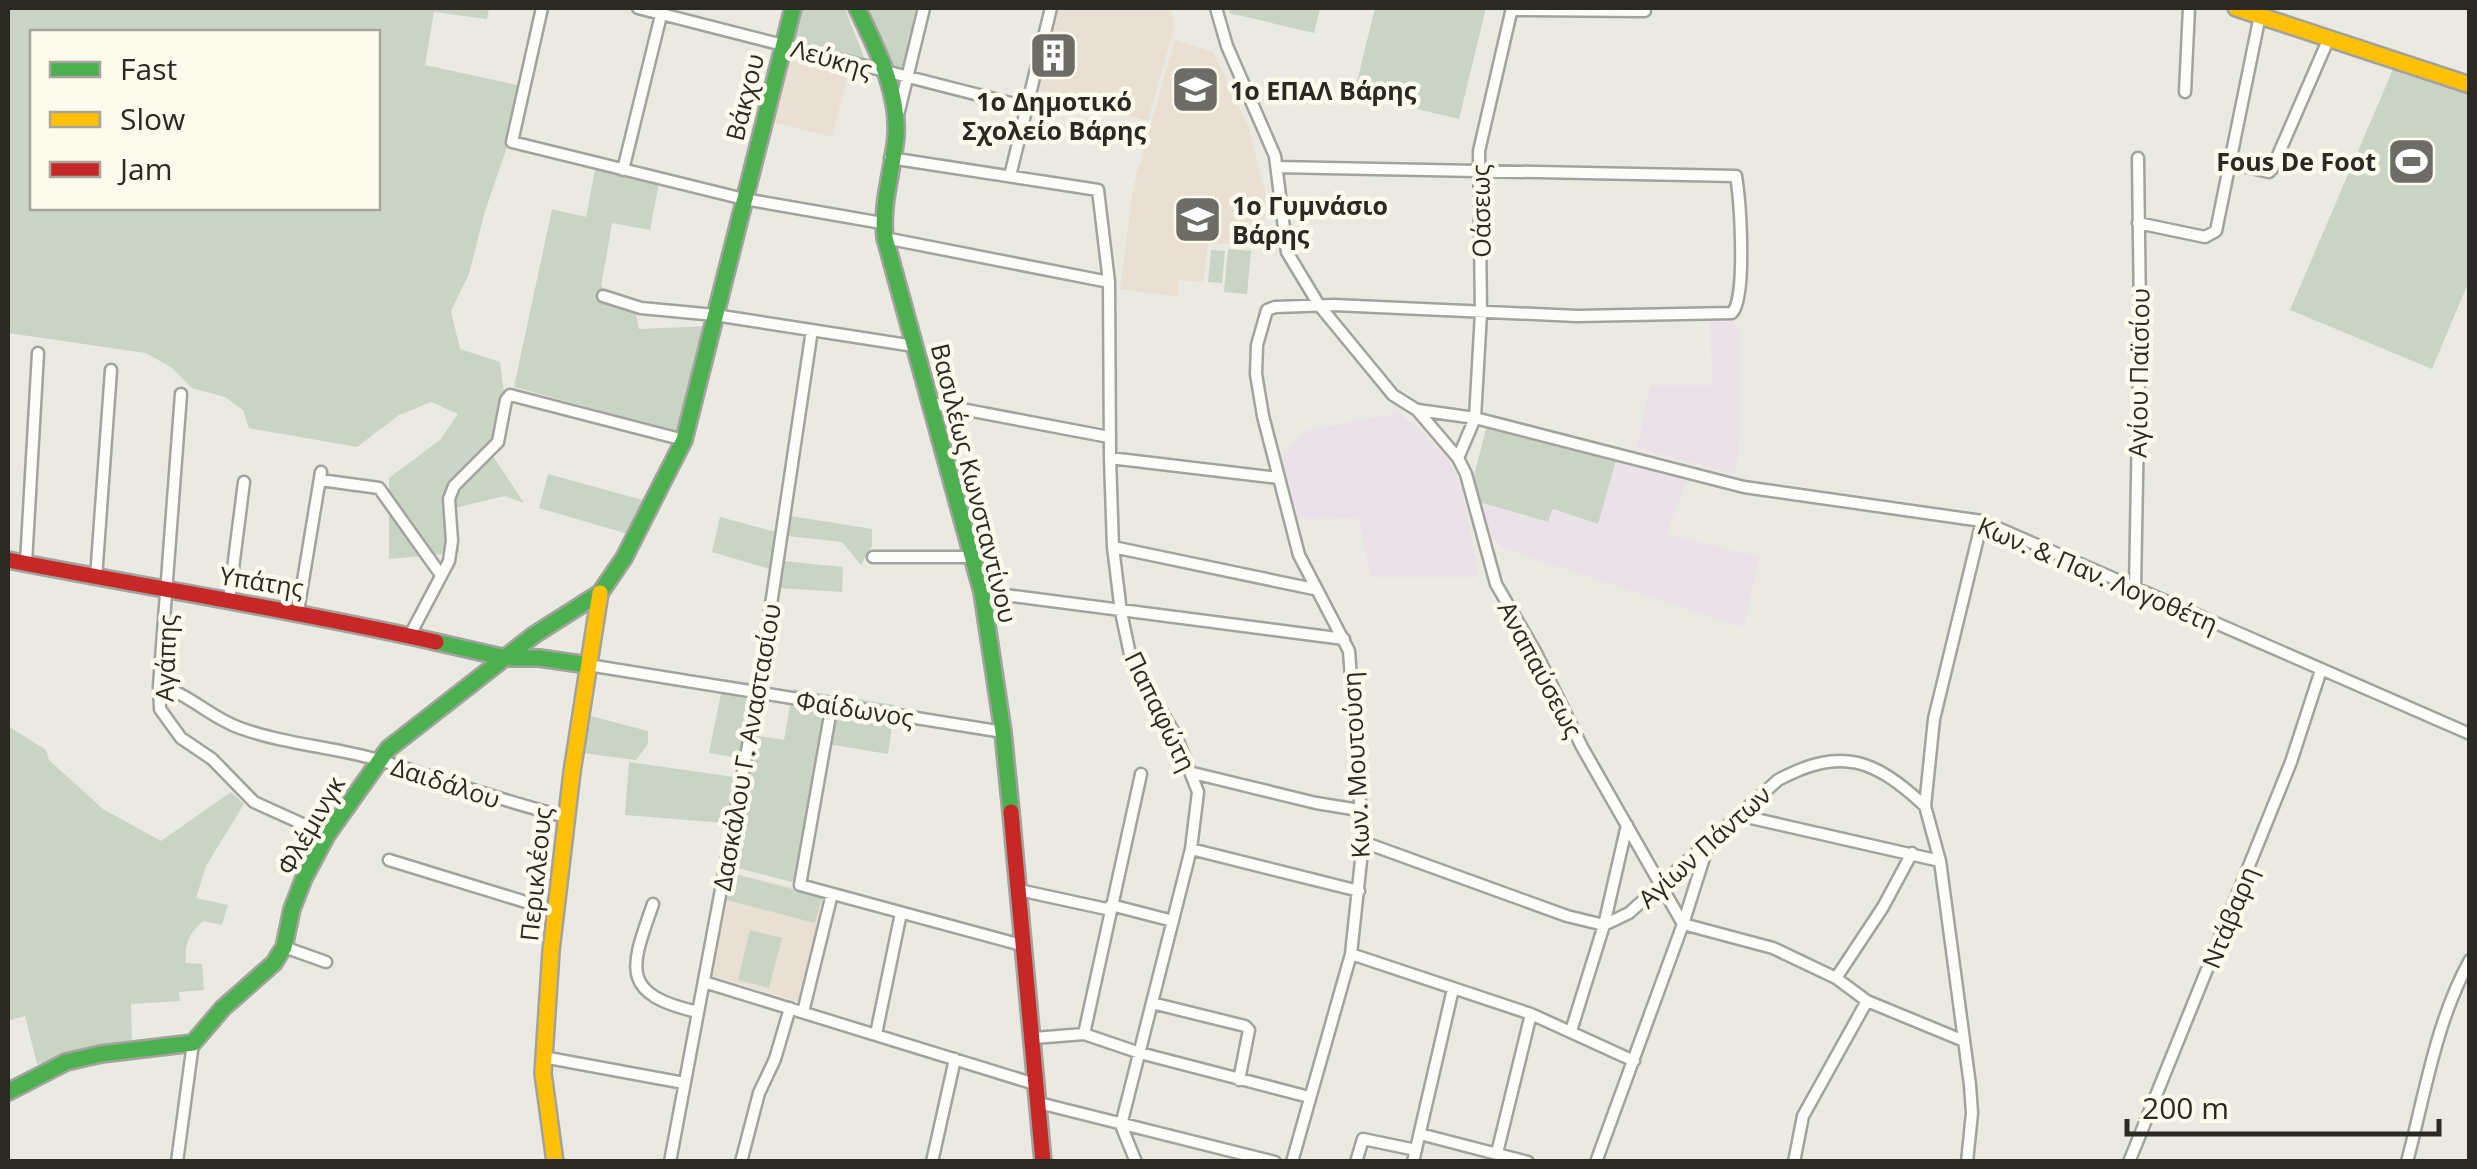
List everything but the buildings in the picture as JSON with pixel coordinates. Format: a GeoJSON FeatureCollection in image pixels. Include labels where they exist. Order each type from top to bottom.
{"type":"FeatureCollection","features":[{"type":"Feature","properties":{"kind":"street"},"geometry":{"type":"LineString","coordinates":[[542,8],[512,142],[744,200],[1109,282]]}},
{"type":"Feature","properties":{"kind":"street","name":"Λεύκης"},"geometry":{"type":"LineString","coordinates":[[638,8],[662,10],[1026,108]]}},
{"type":"Feature","properties":{"kind":"street","name":"Βάκχου"},"geometry":{"type":"LineString","coordinates":[[744,200],[793,8]]}},
{"type":"Feature","properties":{"kind":"street","name":"Βασιλέως Κωνσταντίνου"},"geometry":{"type":"LineString","coordinates":[[857,8],[888,73],[896,122],[882,194],[884,230],[982,592],[1003,732],[1034,1038],[1042,1162]]}},
{"type":"Feature","properties":{"kind":"street"},"geometry":{"type":"LineString","coordinates":[[896,122],[924,8]]}},
{"type":"Feature","properties":{"kind":"street"},"geometry":{"type":"LineString","coordinates":[[890,158],[1010,176],[1052,8]]}},
{"type":"Feature","properties":{"kind":"street","name":"Αναπαύσεως"},"geometry":{"type":"LineString","coordinates":[[1216,8],[1227,46],[1269,138],[1277,168],[1287,252],[1319,306],[1393,395],[1416,410],[1458,458],[1466,474],[1496,584],[1682,924]]}},
{"type":"Feature","properties":{"kind":"street"},"geometry":{"type":"LineString","coordinates":[[2186,92],[2189,8]]}},
{"type":"Feature","properties":{"kind":"street"},"geometry":{"type":"LineString","coordinates":[[2236,8],[2470,85]]}},
{"type":"Feature","properties":{"kind":"street"},"geometry":{"type":"LineString","coordinates":[[1511,9],[1645,11]]}},
{"type":"Feature","properties":{"kind":"street","name":"Οάσεως"},"geometry":{"type":"LineString","coordinates":[[1458,458],[1475,418],[1481,312],[1478,169],[1511,9]]}},
{"type":"Feature","properties":{"kind":"street"},"geometry":{"type":"LineString","coordinates":[[623,170],[662,10]]}},
{"type":"Feature","properties":{"kind":"street"},"geometry":{"type":"LineString","coordinates":[[2138,224],[2212,236],[2216,231],[2260,15]]}},
{"type":"Feature","properties":{"kind":"street"},"geometry":{"type":"LineString","coordinates":[[2230,163],[2269,172],[2272,169],[2329,38]]}},
{"type":"Feature","properties":{"kind":"street","name":"Αγίου Παϊσίου"},"geometry":{"type":"LineString","coordinates":[[2135,587],[2138,158]]}},
{"type":"Feature","properties":{"kind":"street"},"geometry":{"type":"LineString","coordinates":[[1277,168],[1736,176],[1739,302],[1732,313],[1577,316],[1319,306]]}},
{"type":"Feature","properties":{"kind":"street","name":"Παπαφώτη"},"geometry":{"type":"LineString","coordinates":[[1010,176],[1098,190],[1109,282],[1109,437],[1113,547],[1121,612],[1131,658],[1176,736],[1192,773],[1198,803],[1192,849],[1121,1125]]}},
{"type":"Feature","properties":{"kind":"street","name":"Περικλέους"},"geometry":{"type":"LineString","coordinates":[[506,658],[600,593],[652,508],[684,440],[744,200]]}},
{"type":"Feature","properties":{"kind":"street"},"geometry":{"type":"LineString","coordinates":[[603,296],[641,308],[715,315],[914,346]]}},
{"type":"Feature","properties":{"kind":"street","name":"Κων. Μουτούση"},"geometry":{"type":"LineString","coordinates":[[1292,1162],[1350,954],[1362,842],[1353,678],[1344,639],[1299,555],[1256,374],[1257,346],[1267,310],[1319,306]]}},
{"type":"Feature","properties":{"kind":"street","name":"Δασκάλου Γ. Αναστασίου"},"geometry":{"type":"LineString","coordinates":[[670,1162],[758,692],[812,330]]}},
{"type":"Feature","properties":{"kind":"street"},"geometry":{"type":"LineString","coordinates":[[26,564],[38,353]]}},
{"type":"Feature","properties":{"kind":"street"},"geometry":{"type":"LineString","coordinates":[[96,578],[111,370]]}},
{"type":"Feature","properties":{"kind":"street","name":"Αγάπης"},"geometry":{"type":"LineString","coordinates":[[181,394],[160,709],[180,738],[212,759],[254,802],[327,835]]}},
{"type":"Feature","properties":{"kind":"street"},"geometry":{"type":"LineString","coordinates":[[410,634],[449,561],[449,498],[454,486],[498,442],[510,395],[684,440]]}},
{"type":"Feature","properties":{"kind":"street"},"geometry":{"type":"LineString","coordinates":[[930,403],[1109,437]]}},
{"type":"Feature","properties":{"kind":"street","name":"Κων. & Παν. Λογοθέτη"},"geometry":{"type":"LineString","coordinates":[[1416,410],[1475,418],[1744,487],[1982,521],[2470,734]]}},
{"type":"Feature","properties":{"kind":"street"},"geometry":{"type":"LineString","coordinates":[[1110,458],[1278,478]]}},
{"type":"Feature","properties":{"kind":"street"},"geometry":{"type":"LineString","coordinates":[[298,612],[321,476],[380,488],[441,575]]}},
{"type":"Feature","properties":{"kind":"street"},"geometry":{"type":"LineString","coordinates":[[228,600],[244,482]]}},
{"type":"Feature","properties":{"kind":"street"},"geometry":{"type":"LineString","coordinates":[[1967,1162],[1972,1113],[1964,1041],[1940,861],[1925,806],[1934,720],[1982,521]]}},
{"type":"Feature","properties":{"kind":"street"},"geometry":{"type":"LineString","coordinates":[[1113,547],[1314,589]]}},
{"type":"Feature","properties":{"kind":"street"},"geometry":{"type":"LineString","coordinates":[[874,557],[972,557]]}},
{"type":"Feature","properties":{"kind":"street","name":"Υπάτης"},"geometry":{"type":"LineString","coordinates":[[8,560],[410,634],[506,658],[588,665]]}},
{"type":"Feature","properties":{"kind":"street"},"geometry":{"type":"LineString","coordinates":[[982,592],[1344,639]]}},
{"type":"Feature","properties":{"kind":"street","name":"Περικλέους"},"geometry":{"type":"LineString","coordinates":[[554,1162],[543,1057],[554,911],[600,593]]}},
{"type":"Feature","properties":{"kind":"street"},"geometry":{"type":"LineString","coordinates":[[534,636],[539,658]]}},
{"type":"Feature","properties":{"kind":"street","name":"Φλέμινγκ"},"geometry":{"type":"LineString","coordinates":[[193,1043],[223,1008],[274,963],[284,947],[298,894],[327,835],[378,760],[506,658]]}},
{"type":"Feature","properties":{"kind":"street","name":"Φαίδωνος"},"geometry":{"type":"LineString","coordinates":[[588,665],[1003,732]]}},
{"type":"Feature","properties":{"kind":"street","name":"Ντάβαρη"},"geometry":{"type":"LineString","coordinates":[[2129,1162],[2220,944],[2291,762],[2321,670]]}},
{"type":"Feature","properties":{"kind":"street","name":"Δαιδάλου"},"geometry":{"type":"LineString","coordinates":[[159,686],[177,690],[236,727],[290,744],[378,760],[505,802],[566,817]]}},
{"type":"Feature","properties":{"kind":"street"},"geometry":{"type":"LineString","coordinates":[[832,704],[800,886],[1025,946]]}},
{"type":"Feature","properties":{"kind":"street","name":"Αγίων Πάντων"},"geometry":{"type":"LineString","coordinates":[[1604,924],[1629,914],[1778,780],[1807,764],[1834,760],[1867,765],[1895,779],[1925,806]]}},
{"type":"Feature","properties":{"kind":"street"},"geometry":{"type":"LineString","coordinates":[[1192,773],[1359,810]]}},
{"type":"Feature","properties":{"kind":"street"},"geometry":{"type":"LineString","coordinates":[[1084,1034],[1141,774]]}},
{"type":"Feature","properties":{"kind":"street"},"geometry":{"type":"LineString","coordinates":[[1738,815],[1940,861]]}},
{"type":"Feature","properties":{"kind":"street"},"geometry":{"type":"LineString","coordinates":[[1571,1032],[1604,924],[1627,825]]}},
{"type":"Feature","properties":{"kind":"street"},"geometry":{"type":"LineString","coordinates":[[1596,1162],[1709,841]]}},
{"type":"Feature","properties":{"kind":"street"},"geometry":{"type":"LineString","coordinates":[[1362,842],[1567,916],[1604,924]]}},
{"type":"Feature","properties":{"kind":"street"},"geometry":{"type":"LineString","coordinates":[[1192,849],[1359,891]]}},
{"type":"Feature","properties":{"kind":"street"},"geometry":{"type":"LineString","coordinates":[[1836,978],[1912,854]]}},
{"type":"Feature","properties":{"kind":"street"},"geometry":{"type":"LineString","coordinates":[[388,860],[554,911]]}},
{"type":"Feature","properties":{"kind":"street"},"geometry":{"type":"LineString","coordinates":[[1019,890],[1173,921]]}},
{"type":"Feature","properties":{"kind":"street"},"geometry":{"type":"LineString","coordinates":[[803,1012],[832,894]]}},
{"type":"Feature","properties":{"kind":"street"},"geometry":{"type":"LineString","coordinates":[[653,904],[634,966],[635,977],[660,998],[698,1012]]}},
{"type":"Feature","properties":{"kind":"street"},"geometry":{"type":"LineString","coordinates":[[876,1034],[901,913]]}},
{"type":"Feature","properties":{"kind":"street"},"geometry":{"type":"LineString","coordinates":[[1682,924],[1772,948],[1836,978],[1867,1001],[1964,1041]]}},
{"type":"Feature","properties":{"kind":"street"},"geometry":{"type":"LineString","coordinates":[[284,947],[326,962]]}},
{"type":"Feature","properties":{"kind":"street"},"geometry":{"type":"LineString","coordinates":[[1350,954],[1531,1014],[1634,1061]]}},
{"type":"Feature","properties":{"kind":"street"},"geometry":{"type":"LineString","coordinates":[[2408,1162],[2443,1023],[2470,960]]}},
{"type":"Feature","properties":{"kind":"street"},"geometry":{"type":"LineString","coordinates":[[704,982],[1038,1085]]}},
{"type":"Feature","properties":{"kind":"street"},"geometry":{"type":"LineString","coordinates":[[1356,1162],[1363,1139],[1414,1156],[1454,988]]}},
{"type":"Feature","properties":{"kind":"street"},"geometry":{"type":"LineString","coordinates":[[1794,1162],[1803,1116],[1867,1001]]}},
{"type":"Feature","properties":{"kind":"street"},"geometry":{"type":"LineString","coordinates":[[1152,1004],[1249,1030],[1238,1080]]}},
{"type":"Feature","properties":{"kind":"street"},"geometry":{"type":"LineString","coordinates":[[741,1162],[759,1093],[775,1059],[790,1008]]}},
{"type":"Feature","properties":{"kind":"street"},"geometry":{"type":"LineString","coordinates":[[1496,1154],[1531,1014]]}},
{"type":"Feature","properties":{"kind":"street"},"geometry":{"type":"LineString","coordinates":[[1034,1038],[1084,1034],[1140,1053],[1309,1097]]}},
{"type":"Feature","properties":{"kind":"street"},"geometry":{"type":"LineString","coordinates":[[8,1092],[66,1062],[193,1043],[177,1162]]}},
{"type":"Feature","properties":{"kind":"street"},"geometry":{"type":"LineString","coordinates":[[543,1057],[684,1083]]}},
{"type":"Feature","properties":{"kind":"street"},"geometry":{"type":"LineString","coordinates":[[932,1162],[955,1059]]}},
{"type":"Feature","properties":{"kind":"street"},"geometry":{"type":"LineString","coordinates":[[1039,1103],[1275,1162]]}},
{"type":"Feature","properties":{"kind":"street"},"geometry":{"type":"LineString","coordinates":[[1121,1125],[1136,1162]]}},
{"type":"Feature","properties":{"kind":"street"},"geometry":{"type":"LineString","coordinates":[[1420,1134],[1528,1162]]}},
{"type":"Feature","properties":{"kind":"shaded area"},"geometry":{"type":"Polygon","coordinates":[[[1056,8],[1171,8],[1174,27],[1148,121],[1036,89],[1056,8]]]}},
{"type":"Feature","properties":{"kind":"shaded area"},"geometry":{"type":"Polygon","coordinates":[[[1175,40],[1213,52],[1249,129],[1266,195],[1262,246],[1208,243],[1203,282],[1178,280],[1178,297],[1120,289],[1134,184],[1175,40]]]}},
{"type":"Feature","properties":{"kind":"shaded area"},"geometry":{"type":"Polygon","coordinates":[[[787,59],[848,75],[832,137],[771,122],[787,59]]]}},
{"type":"Feature","properties":{"kind":"shaded area"},"geometry":{"type":"Polygon","coordinates":[[[1710,319],[1732,319],[1740,330],[1739,449],[1735,474],[1637,448],[1650,385],[1712,385],[1710,319]]]}},
{"type":"Feature","properties":{"kind":"shaded area"},"geometry":{"type":"Polygon","coordinates":[[[1400,413],[1448,457],[1462,489],[1478,577],[1371,577],[1358,518],[1298,519],[1281,456],[1305,431],[1400,413]]]}},
{"type":"Feature","properties":{"kind":"shaded area"},"geometry":{"type":"Polygon","coordinates":[[[1617,457],[1688,477],[1666,534],[1759,557],[1744,627],[1521,555],[1502,547],[1492,537],[1479,502],[1547,522],[1553,509],[1617,457]]]}},
{"type":"Feature","properties":{"kind":"shaded area"},"geometry":{"type":"Polygon","coordinates":[[[729,872],[824,895],[800,1002],[713,976],[729,872]]]}},
{"type":"Feature","properties":{"kind":"green space"},"geometry":{"type":"Polygon","coordinates":[[[8,8],[489,8],[487,19],[434,12],[425,65],[521,86],[469,274],[451,311],[460,349],[500,362],[504,393],[497,437],[486,446],[524,503],[504,496],[455,508],[459,553],[389,559],[389,478],[440,440],[458,414],[431,402],[399,415],[357,447],[249,428],[243,410],[225,397],[192,388],[172,368],[146,353],[8,333],[8,8]]]}},
{"type":"Feature","properties":{"kind":"green space"},"geometry":{"type":"Polygon","coordinates":[[[802,8],[845,8],[866,62],[794,43],[802,8]]]}},
{"type":"Feature","properties":{"kind":"green space"},"geometry":{"type":"Polygon","coordinates":[[[867,8],[919,8],[903,70],[891,67],[867,8]]]}},
{"type":"Feature","properties":{"kind":"green space"},"geometry":{"type":"Polygon","coordinates":[[[1231,8],[1320,8],[1314,33],[1229,13],[1231,8]]]}},
{"type":"Feature","properties":{"kind":"green space"},"geometry":{"type":"Polygon","coordinates":[[[1375,8],[1486,8],[1459,119],[1354,94],[1375,8]]]}},
{"type":"Feature","properties":{"kind":"green space","name":"Fous De Foot"},"geometry":{"type":"Polygon","coordinates":[[[2394,67],[2469,92],[2469,281],[2432,369],[2290,310],[2394,67]]]}},
{"type":"Feature","properties":{"kind":"green space"},"geometry":{"type":"Polygon","coordinates":[[[595,170],[659,183],[650,230],[612,223],[601,287],[633,298],[639,329],[711,326],[676,431],[514,387],[552,209],[586,217],[595,170]]]}},
{"type":"Feature","properties":{"kind":"green space"},"geometry":{"type":"Polygon","coordinates":[[[1228,249],[1251,251],[1247,294],[1224,292],[1228,249]]]}},
{"type":"Feature","properties":{"kind":"green space"},"geometry":{"type":"Polygon","coordinates":[[[1211,250],[1225,251],[1222,283],[1208,282],[1211,250]]]}},
{"type":"Feature","properties":{"kind":"green space"},"geometry":{"type":"Polygon","coordinates":[[[1487,425],[1617,457],[1598,524],[1553,509],[1548,522],[1479,502],[1473,480],[1487,425]]]}},
{"type":"Feature","properties":{"kind":"green space"},"geometry":{"type":"Polygon","coordinates":[[[548,474],[646,501],[628,534],[539,508],[548,474]]]}},
{"type":"Feature","properties":{"kind":"green space"},"geometry":{"type":"Polygon","coordinates":[[[791,516],[872,529],[872,546],[861,565],[842,542],[787,536],[783,561],[843,567],[842,592],[778,588],[780,572],[712,552],[720,517],[787,535],[791,516]]]}},
{"type":"Feature","properties":{"kind":"green space"},"geometry":{"type":"Polygon","coordinates":[[[724,679],[753,683],[745,734],[784,740],[793,689],[895,705],[888,754],[821,743],[796,883],[730,866],[738,824],[625,815],[629,762],[748,779],[750,760],[709,753],[724,679]]]}},
{"type":"Feature","properties":{"kind":"green space"},"geometry":{"type":"Polygon","coordinates":[[[587,715],[648,731],[648,744],[636,760],[582,753],[587,715]]]}},
{"type":"Feature","properties":{"kind":"green space"},"geometry":{"type":"Polygon","coordinates":[[[8,726],[46,750],[49,760],[103,809],[161,841],[231,792],[244,804],[206,866],[196,898],[228,905],[222,925],[203,921],[187,945],[186,963],[202,964],[204,990],[179,992],[180,1001],[131,1004],[132,1043],[87,1049],[37,1064],[25,1016],[8,1021],[8,726]]]}},
{"type":"Feature","properties":{"kind":"green space"},"geometry":{"type":"Polygon","coordinates":[[[730,873],[822,897],[815,923],[727,900],[730,873]]]}},
{"type":"Feature","properties":{"kind":"green space"},"geometry":{"type":"Polygon","coordinates":[[[750,930],[782,938],[769,988],[738,980],[750,930]]]}},
{"type":"Feature","properties":{"kind":"traffic: fast"},"geometry":{"type":"LineString","coordinates":[[8,1092],[66,1062],[193,1043],[223,1008],[274,963],[284,947],[304,878],[327,835],[388,749],[534,635],[600,593],[624,558],[684,440],[793,8]]}},
{"type":"Feature","properties":{"kind":"traffic: fast"},"geometry":{"type":"LineString","coordinates":[[857,8],[885,70],[894,102],[896,136],[886,199],[885,238],[982,592],[1011,812]]}},
{"type":"Feature","properties":{"kind":"traffic: fast"},"geometry":{"type":"LineString","coordinates":[[436,642],[506,658],[588,665]]}},
{"type":"Feature","properties":{"kind":"traffic: slow"},"geometry":{"type":"LineString","coordinates":[[2236,8],[2470,85]]}},
{"type":"Feature","properties":{"kind":"traffic: slow"},"geometry":{"type":"LineString","coordinates":[[555,1162],[543,1073],[551,951],[572,772],[600,593]]}},
{"type":"Feature","properties":{"kind":"traffic: jam"},"geometry":{"type":"LineString","coordinates":[[8,560],[436,642]]}},
{"type":"Feature","properties":{"kind":"traffic: jam"},"geometry":{"type":"LineString","coordinates":[[1011,812],[1043,1162]]}},
{"type":"Feature","properties":{"kind":"place","name":"1ο Δημοτικό Σχολείο Βάρης"},"geometry":{"type":"Point","coordinates":[1054,55]}},
{"type":"Feature","properties":{"kind":"place","name":"1ο ΕΠΑΛ Βάρης"},"geometry":{"type":"Point","coordinates":[1195,90]}},
{"type":"Feature","properties":{"kind":"place","name":"Fous De Foot"},"geometry":{"type":"Point","coordinates":[2411,161]}},
{"type":"Feature","properties":{"kind":"place","name":"1ο Γυμνάσιο Βάρης"},"geometry":{"type":"Point","coordinates":[1197,219]}}]}
